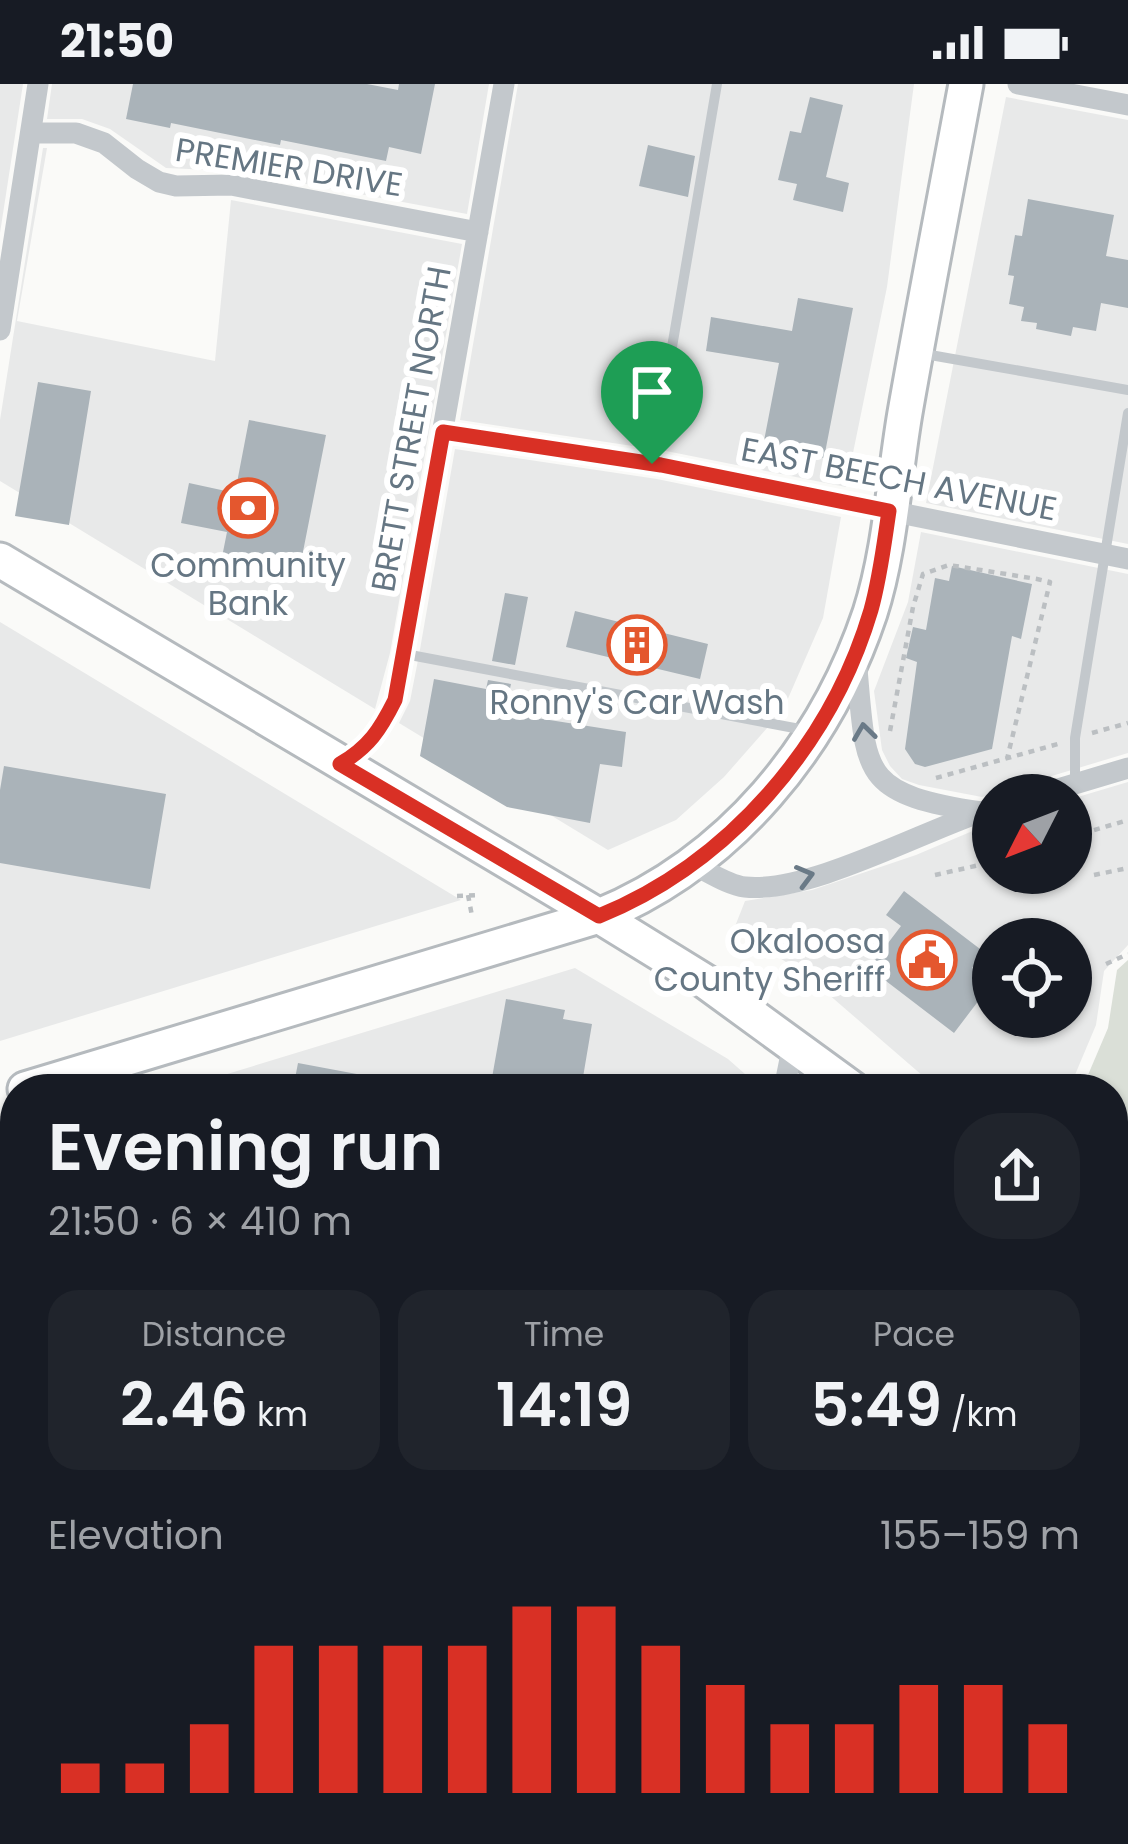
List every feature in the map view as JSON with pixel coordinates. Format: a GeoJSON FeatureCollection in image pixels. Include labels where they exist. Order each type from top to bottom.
{"type":"FeatureCollection","features":[{"type":"Feature","properties":{"kind":"main road"},"geometry":{"type":"LineString","coordinates":[[75,1074],[599,916],[646,897],[694,865],[759,806],[814,732],[871,611],[966,84]]}},
{"type":"Feature","properties":{"kind":"main road"},"geometry":{"type":"LineString","coordinates":[[0,560],[706,982],[833,1074]]}},
{"type":"Feature","properties":{"kind":"street"},"geometry":{"type":"LineString","coordinates":[[0,330],[38,84]]}},
{"type":"Feature","properties":{"kind":"street","name":"BRETT STREET NORTH"},"geometry":{"type":"LineString","coordinates":[[340,764],[378,735],[395,700],[504,84]]}},
{"type":"Feature","properties":{"kind":"street"},"geometry":{"type":"LineString","coordinates":[[1032,85],[1128,105]]}},
{"type":"Feature","properties":{"kind":"street","name":"PREMIER DRIVE"},"geometry":{"type":"LineString","coordinates":[[31,133],[76,133],[104,143],[158,182],[176,186],[231,185],[478,232]]}},
{"type":"Feature","properties":{"kind":"street","name":"EAST BEECH AVENUE"},"geometry":{"type":"LineString","coordinates":[[443,432],[652,464],[1128,559]]}},
{"type":"Feature","properties":{"kind":"street"},"geometry":{"type":"LineString","coordinates":[[855,649],[863,736],[877,775],[893,791],[913,799],[972,808]]}},
{"type":"Feature","properties":{"kind":"street"},"geometry":{"type":"LineString","coordinates":[[1092,779],[1128,768]]}},
{"type":"Feature","properties":{"kind":"street"},"geometry":{"type":"LineString","coordinates":[[694,865],[740,887],[760,887],[808,877],[972,816]]}},
{"type":"Feature","properties":{"kind":"street"},"geometry":{"type":"LineString","coordinates":[[787,1074],[793,1044]]}},
{"type":"Feature","properties":{"kind":"lane"},"geometry":{"type":"LineString","coordinates":[[652,464],[717,84]]}},
{"type":"Feature","properties":{"kind":"lane"},"geometry":{"type":"LineString","coordinates":[[916,353],[1128,390]]}},
{"type":"Feature","properties":{"kind":"lane"},"geometry":{"type":"LineString","coordinates":[[1075,774],[1075,738],[1128,412]]}},
{"type":"Feature","properties":{"kind":"lane"},"geometry":{"type":"LineString","coordinates":[[405,654],[814,732]]}},
{"type":"Feature","properties":{"kind":"path"},"geometry":{"type":"LineString","coordinates":[[889,738],[918,582],[935,567],[979,568],[1050,582],[1007,759]]}},
{"type":"Feature","properties":{"kind":"path"},"geometry":{"type":"LineString","coordinates":[[937,778],[1128,723]]}},
{"type":"Feature","properties":{"kind":"path"},"geometry":{"type":"LineString","coordinates":[[1092,831],[1128,820]]}},
{"type":"Feature","properties":{"kind":"path"},"geometry":{"type":"LineString","coordinates":[[935,875],[972,867]]}},
{"type":"Feature","properties":{"kind":"path"},"geometry":{"type":"LineString","coordinates":[[1094,875],[1128,868]]}},
{"type":"Feature","properties":{"kind":"path"},"geometry":{"type":"LineString","coordinates":[[468,895],[472,916]]}},
{"type":"Feature","properties":{"kind":"path"},"geometry":{"type":"LineString","coordinates":[[457,896],[480,895]]}},
{"type":"Feature","properties":{"kind":"path"},"geometry":{"type":"LineString","coordinates":[[1106,964],[1128,954]]}},
{"type":"Feature","properties":{"kind":"shaded area"},"geometry":{"type":"Polygon","coordinates":[[[0,84],[23,84],[0,233],[0,84]]]}},
{"type":"Feature","properties":{"kind":"shaded area"},"geometry":{"type":"Polygon","coordinates":[[[52,84],[489,84],[467,214],[236,171],[166,168],[110,129],[82,119],[47,119],[52,84]]]}},
{"type":"Feature","properties":{"kind":"shaded area"},"geometry":{"type":"Polygon","coordinates":[[[518,84],[914,84],[887,287],[846,487],[666,451],[460,420],[518,84]]]}},
{"type":"Feature","properties":{"kind":"shaded area"},"geometry":{"type":"Polygon","coordinates":[[[1006,97],[1128,120],[1128,544],[926,503],[1006,97]]]}},
{"type":"Feature","properties":{"kind":"shaded area"},"geometry":{"type":"Polygon","coordinates":[[[43,148],[47,148],[17,321],[215,361],[231,200],[462,244],[390,653],[375,709],[0,481],[0,420],[43,148]]]}},
{"type":"Feature","properties":{"kind":"shaded area"},"geometry":{"type":"Polygon","coordinates":[[[455,449],[657,479],[841,517],[823,618],[783,710],[724,777],[676,820],[608,850],[399,723],[410,701],[455,449]]]}},
{"type":"Feature","properties":{"kind":"shaded area"},"geometry":{"type":"Polygon","coordinates":[[[921,532],[1128,574],[1128,753],[1058,774],[972,774],[972,795],[902,779],[882,750],[874,691],[908,602],[921,532]]]}},
{"type":"Feature","properties":{"kind":"shaded area"},"geometry":{"type":"Polygon","coordinates":[[[0,622],[461,900],[0,1041],[0,622]]]}},
{"type":"Feature","properties":{"kind":"shaded area"},"geometry":{"type":"Polygon","coordinates":[[[1128,782],[1128,945],[1104,971],[1092,1034],[1092,918],[972,918],[972,1038],[1091,1038],[1075,1074],[921,1074],[805,974],[734,929],[745,901],[812,890],[972,831],[972,894],[1092,894],[1092,793],[1128,782]]]}},
{"type":"Feature","properties":{"kind":"shaded area"},"geometry":{"type":"Polygon","coordinates":[[[1128,960],[1128,1074],[1088,1074],[1108,1028],[1117,970],[1128,960]]]}},
{"type":"Feature","properties":{"kind":"shaded area"},"geometry":{"type":"Polygon","coordinates":[[[575,968],[728,1059],[745,1074],[227,1074],[575,968]]]}},
{"type":"Feature","properties":{"kind":"building"},"geometry":{"type":"Polygon","coordinates":[[[133,84],[367,84],[398,90],[399,84],[435,84],[421,154],[389,147],[386,161],[281,140],[280,145],[126,119],[133,84]]]}},
{"type":"Feature","properties":{"kind":"building"},"geometry":{"type":"Polygon","coordinates":[[[810,97],[843,105],[826,177],[849,183],[843,212],[793,200],[797,184],[778,180],[790,131],[801,133],[810,97]]]}},
{"type":"Feature","properties":{"kind":"building"},"geometry":{"type":"Polygon","coordinates":[[[648,145],[695,156],[688,197],[639,186],[648,145]]]}},
{"type":"Feature","properties":{"kind":"building"},"geometry":{"type":"Polygon","coordinates":[[[1028,199],[1114,215],[1106,256],[1128,260],[1128,308],[1101,303],[1096,331],[1073,327],[1071,336],[1036,329],[1037,323],[1021,321],[1024,307],[1009,304],[1015,235],[1022,236],[1028,199]]]}},
{"type":"Feature","properties":{"kind":"building"},"geometry":{"type":"Polygon","coordinates":[[[798,298],[853,308],[824,458],[763,446],[779,363],[706,351],[711,317],[792,331],[798,298]]]}},
{"type":"Feature","properties":{"kind":"building"},"geometry":{"type":"Polygon","coordinates":[[[38,382],[91,391],[69,525],[15,516],[38,382]]]}},
{"type":"Feature","properties":{"kind":"building","name":"Community Bank"},"geometry":{"type":"Polygon","coordinates":[[[249,420],[326,435],[299,572],[222,557],[227,532],[181,523],[189,483],[235,493],[249,420]]]}},
{"type":"Feature","properties":{"kind":"building"},"geometry":{"type":"Polygon","coordinates":[[[952,566],[1032,584],[1021,639],[1012,636],[992,749],[925,767],[915,764],[905,749],[917,662],[906,658],[913,627],[926,630],[935,578],[949,581],[952,566]]]}},
{"type":"Feature","properties":{"kind":"building"},"geometry":{"type":"Polygon","coordinates":[[[505,593],[528,597],[515,665],[492,661],[505,593]]]}},
{"type":"Feature","properties":{"kind":"building","name":"Ronny's Car Wash"},"geometry":{"type":"Polygon","coordinates":[[[575,611],[708,644],[700,679],[566,647],[575,611]]]}},
{"type":"Feature","properties":{"kind":"building"},"geometry":{"type":"Polygon","coordinates":[[[434,679],[486,689],[488,680],[511,684],[509,693],[527,697],[524,716],[626,732],[622,767],[600,764],[590,823],[507,807],[420,756],[434,679]]]}},
{"type":"Feature","properties":{"kind":"building"},"geometry":{"type":"Polygon","coordinates":[[[4,766],[166,794],[150,889],[0,863],[4,766]]]}},
{"type":"Feature","properties":{"kind":"building","name":"Okaloosa County Sheriff"},"geometry":{"type":"Polygon","coordinates":[[[904,891],[972,943],[972,1009],[954,1033],[869,968],[901,926],[886,915],[904,891]]]}},
{"type":"Feature","properties":{"kind":"building"},"geometry":{"type":"Polygon","coordinates":[[[506,999],[565,1010],[563,1019],[592,1024],[584,1074],[493,1074],[506,999]]]}},
{"type":"Feature","properties":{"kind":"building"},"geometry":{"type":"Polygon","coordinates":[[[298,1063],[357,1074],[296,1074],[298,1063]]]}},
{"type":"Feature","properties":{"kind":"place","name":"Community Bank"},"geometry":{"type":"Point","coordinates":[248,508]}},
{"type":"Feature","properties":{"kind":"place","name":"Ronny's Car Wash"},"geometry":{"type":"Point","coordinates":[637,645]}},
{"type":"Feature","properties":{"kind":"place","name":"Okaloosa County Sheriff"},"geometry":{"type":"Point","coordinates":[927,960]}},
{"type":"Feature","properties":{"kind":"route"},"geometry":{"type":"LineString","coordinates":[[443,432],[652,464],[889,511],[871,611],[829,708],[798,757],[759,806],[694,865],[646,897],[599,916],[340,764],[378,735],[395,700],[443,432]]}}]}
